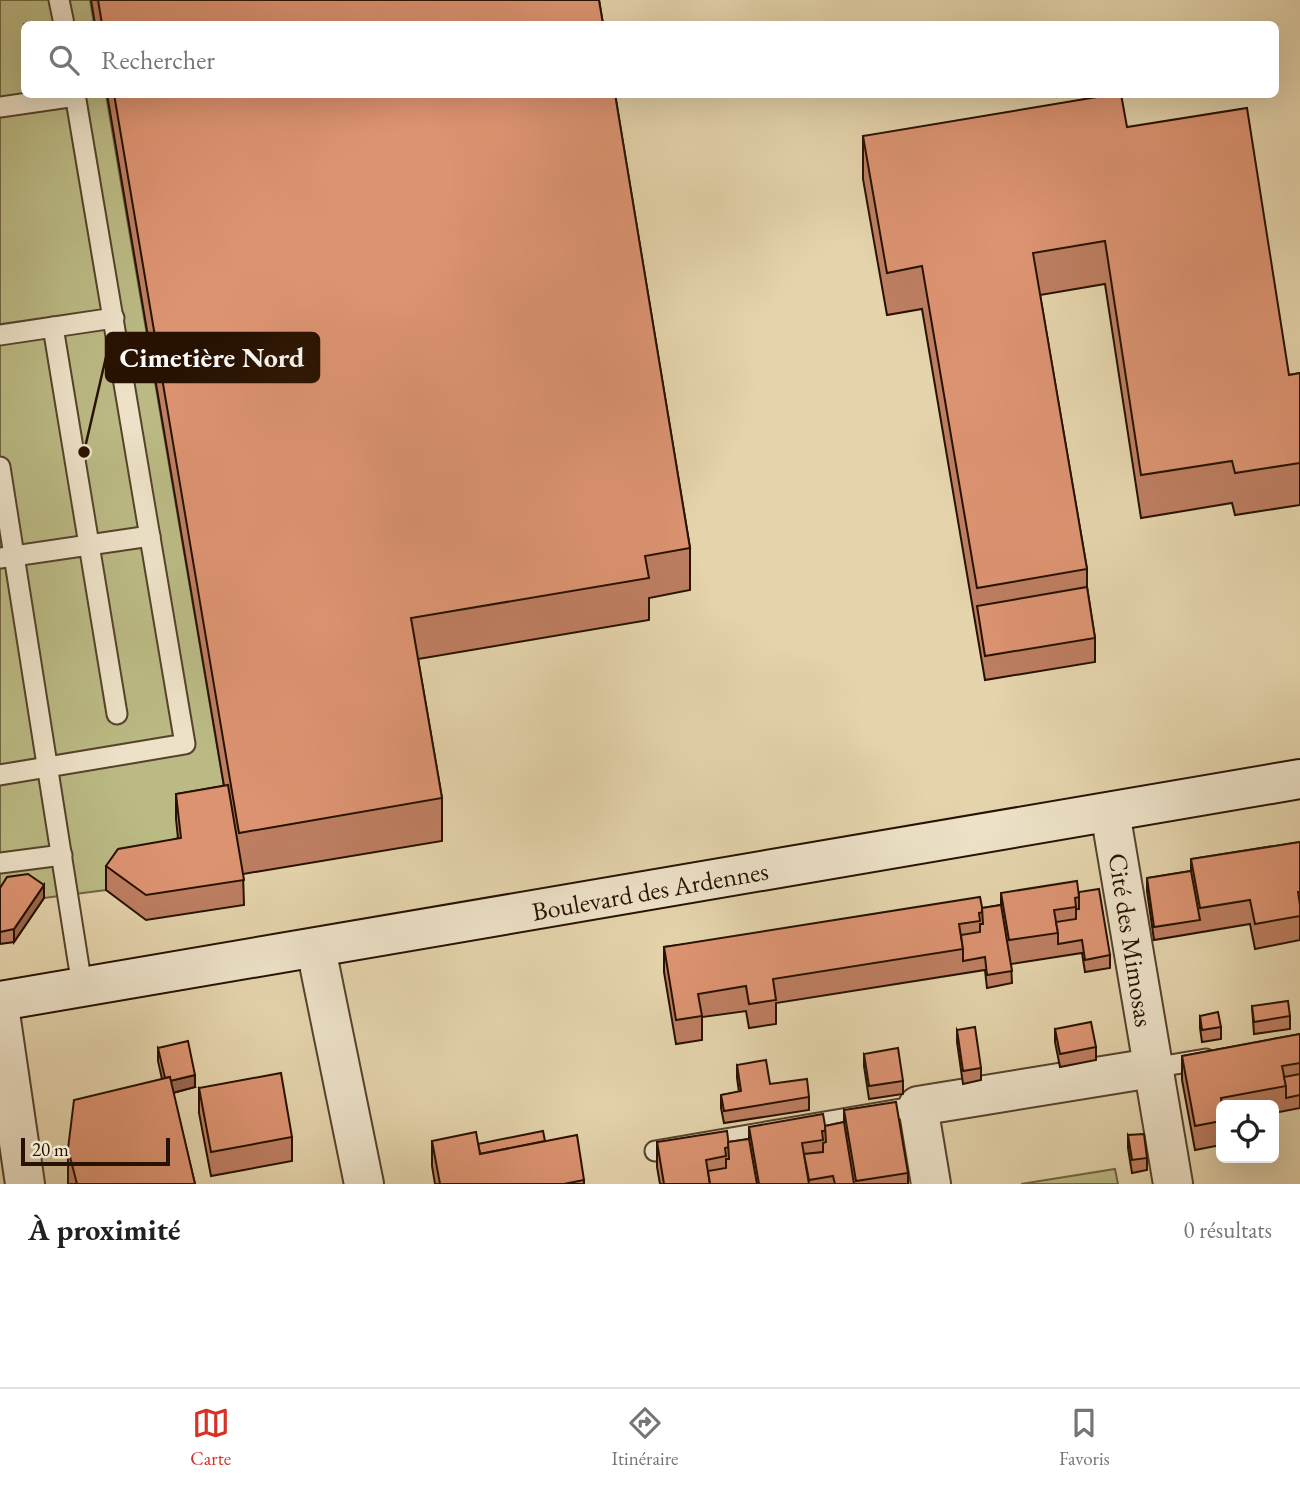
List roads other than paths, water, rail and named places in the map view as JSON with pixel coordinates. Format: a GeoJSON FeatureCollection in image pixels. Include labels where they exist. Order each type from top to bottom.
{"type":"FeatureCollection","features":[{"type":"Feature","properties":{"kind":"main road","name":"Boulevard des Ardennes"},"geometry":{"type":"LineString","coordinates":[[0,1001],[1300,779]]}},
{"type":"Feature","properties":{"kind":"main road","name":"Cité des Mimosas"},"geometry":{"type":"LineString","coordinates":[[1110,812],[1173,1184]]}},
{"type":"Feature","properties":{"kind":"main road"},"geometry":{"type":"LineString","coordinates":[[316,948],[363,1184]]}},
{"type":"Feature","properties":{"kind":"main road"},"geometry":{"type":"LineString","coordinates":[[0,1013],[26,1184]]}},
{"type":"Feature","properties":{"kind":"main road"},"geometry":{"type":"LineString","coordinates":[[931,1184],[918,1106],[1152,1068]]}},
{"type":"Feature","properties":{"kind":"lane"},"geometry":{"type":"LineString","coordinates":[[60,0],[64,21]]}},
{"type":"Feature","properties":{"kind":"lane"},"geometry":{"type":"LineString","coordinates":[[0,107],[57,98]]}},
{"type":"Feature","properties":{"kind":"lane"},"geometry":{"type":"LineString","coordinates":[[0,775],[185,744],[77,98]]}},
{"type":"Feature","properties":{"kind":"lane"},"geometry":{"type":"LineString","coordinates":[[0,335],[114,318]]}},
{"type":"Feature","properties":{"kind":"lane"},"geometry":{"type":"LineString","coordinates":[[53,327],[117,714]]}},
{"type":"Feature","properties":{"kind":"lane"},"geometry":{"type":"LineString","coordinates":[[0,467],[7,557],[48,766],[82,986]]}},
{"type":"Feature","properties":{"kind":"lane"},"geometry":{"type":"LineString","coordinates":[[7,557],[150,536]]}},
{"type":"Feature","properties":{"kind":"lane"},"geometry":{"type":"LineString","coordinates":[[0,863],[62,855]]}},
{"type":"Feature","properties":{"kind":"lane"},"geometry":{"type":"LineString","coordinates":[[1152,1068],[1220,1056]]}},
{"type":"Feature","properties":{"kind":"lane"},"geometry":{"type":"LineString","coordinates":[[655,1151],[918,1106]]}},
{"type":"Feature","properties":{"kind":"place","name":"Cimetière Nord"},"geometry":{"type":"Point","coordinates":[84,452]}}]}
